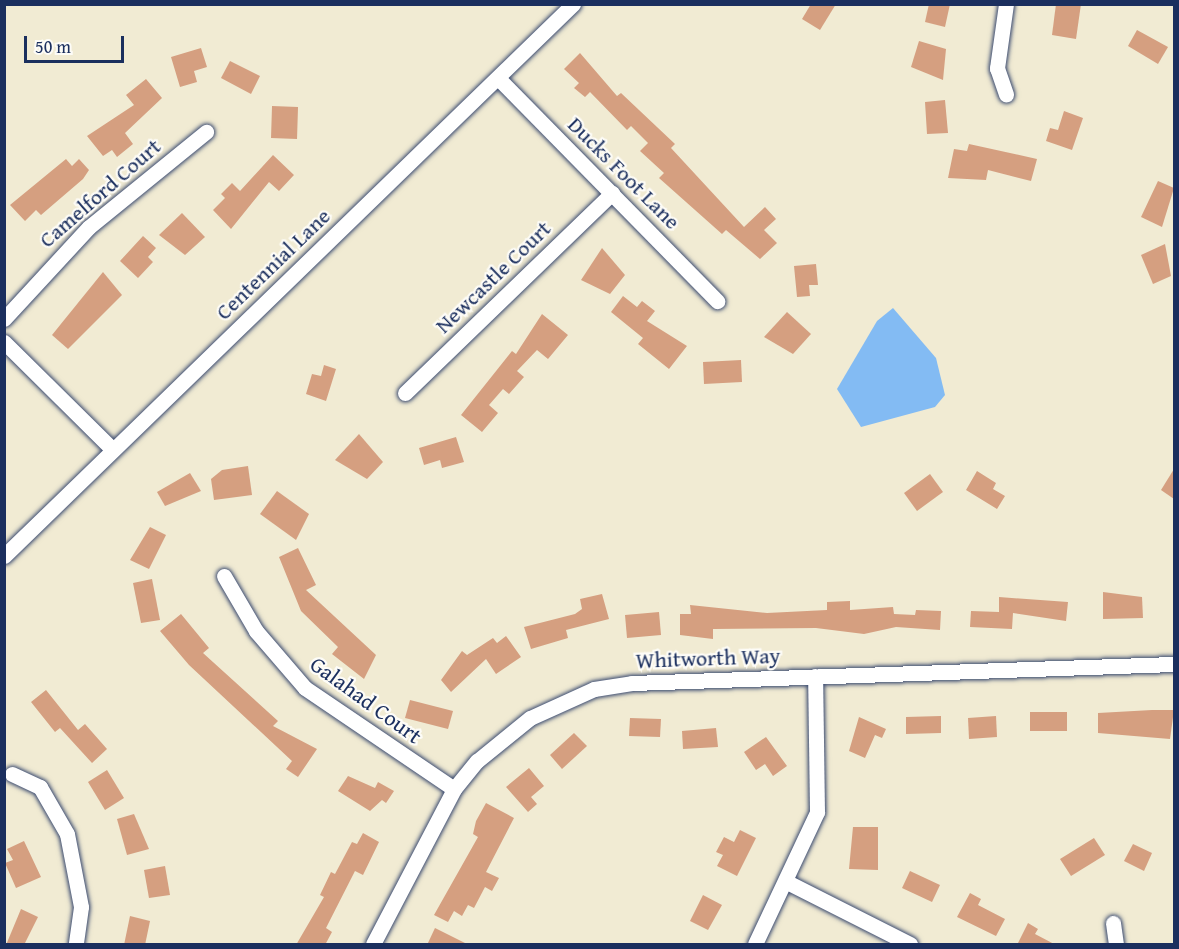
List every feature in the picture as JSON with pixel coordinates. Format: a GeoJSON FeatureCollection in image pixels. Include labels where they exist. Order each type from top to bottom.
{"type":"FeatureCollection","features":[{"type":"Feature","properties":{"kind":"street","name":"Centennial Lane"},"geometry":{"type":"LineString","coordinates":[[4,556],[573,4]]}},
{"type":"Feature","properties":{"kind":"street"},"geometry":{"type":"LineString","coordinates":[[1006,4],[997,69],[1006,94]]}},
{"type":"Feature","properties":{"kind":"street","name":"Ducks Foot Lane"},"geometry":{"type":"LineString","coordinates":[[498,78],[717,301]]}},
{"type":"Feature","properties":{"kind":"street","name":"Camelford Court"},"geometry":{"type":"LineString","coordinates":[[4,319],[90,227],[206,132]]}},
{"type":"Feature","properties":{"kind":"street","name":"Newcastle Court"},"geometry":{"type":"LineString","coordinates":[[405,393],[612,193]]}},
{"type":"Feature","properties":{"kind":"street"},"geometry":{"type":"LineString","coordinates":[[4,342],[113,450]]}},
{"type":"Feature","properties":{"kind":"street","name":"Galahad Court"},"geometry":{"type":"LineString","coordinates":[[224,576],[256,631],[305,688],[454,789]]}},
{"type":"Feature","properties":{"kind":"street","name":"Whitworth Way"},"geometry":{"type":"LineString","coordinates":[[374,945],[454,789],[511,731],[594,689],[815,676],[1174,664]]}},
{"type":"Feature","properties":{"kind":"street"},"geometry":{"type":"LineString","coordinates":[[755,945],[787,882],[817,812],[815,676]]}},
{"type":"Feature","properties":{"kind":"street"},"geometry":{"type":"LineString","coordinates":[[12,774],[40,788],[67,834],[81,907],[76,945]]}},
{"type":"Feature","properties":{"kind":"street"},"geometry":{"type":"LineString","coordinates":[[787,882],[910,945]]}},
{"type":"Feature","properties":{"kind":"street"},"geometry":{"type":"LineString","coordinates":[[1113,923],[1116,945]]}},
{"type":"Feature","properties":{"kind":"water"},"geometry":{"type":"Polygon","coordinates":[[[893,308],[936,358],[945,395],[935,407],[861,427],[837,389],[877,321],[893,308]]]}},
{"type":"Feature","properties":{"kind":"building"},"geometry":{"type":"Polygon","coordinates":[[[811,4],[836,4],[820,30],[802,19],[811,4]]]}},
{"type":"Feature","properties":{"kind":"building"},"geometry":{"type":"Polygon","coordinates":[[[929,4],[950,4],[945,27],[925,22],[929,4]]]}},
{"type":"Feature","properties":{"kind":"building"},"geometry":{"type":"Polygon","coordinates":[[[1056,4],[1081,4],[1076,39],[1052,35],[1056,4]]]}},
{"type":"Feature","properties":{"kind":"building"},"geometry":{"type":"Polygon","coordinates":[[[1137,30],[1168,47],[1158,64],[1128,46],[1137,30]]]}},
{"type":"Feature","properties":{"kind":"building"},"geometry":{"type":"Polygon","coordinates":[[[919,41],[946,49],[943,80],[911,67],[919,41]]]}},
{"type":"Feature","properties":{"kind":"building"},"geometry":{"type":"Polygon","coordinates":[[[201,48],[207,67],[194,71],[197,82],[180,87],[171,57],[201,48]]]}},
{"type":"Feature","properties":{"kind":"building"},"geometry":{"type":"Polygon","coordinates":[[[580,53],[617,96],[621,93],[675,144],[671,148],[744,227],[765,207],[776,219],[764,230],[777,243],[760,259],[726,230],[722,234],[659,178],[664,173],[640,151],[648,143],[631,126],[627,130],[590,92],[585,97],[574,88],[579,83],[564,69],[580,53]]]}},
{"type":"Feature","properties":{"kind":"building"},"geometry":{"type":"Polygon","coordinates":[[[230,61],[260,76],[251,94],[221,78],[230,61]]]}},
{"type":"Feature","properties":{"kind":"building"},"geometry":{"type":"Polygon","coordinates":[[[146,79],[162,98],[125,133],[133,144],[117,157],[112,150],[103,156],[87,136],[134,105],[126,95],[146,79]]]}},
{"type":"Feature","properties":{"kind":"building"},"geometry":{"type":"Polygon","coordinates":[[[945,100],[948,133],[927,134],[925,102],[945,100]]]}},
{"type":"Feature","properties":{"kind":"building"},"geometry":{"type":"Polygon","coordinates":[[[272,106],[298,107],[297,139],[271,138],[272,106]]]}},
{"type":"Feature","properties":{"kind":"building"},"geometry":{"type":"Polygon","coordinates":[[[1064,111],[1083,118],[1072,150],[1046,141],[1050,128],[1058,130],[1064,111]]]}},
{"type":"Feature","properties":{"kind":"building"},"geometry":{"type":"Polygon","coordinates":[[[969,144],[1037,159],[1031,181],[988,170],[986,180],[948,178],[954,149],[967,151],[969,144]]]}},
{"type":"Feature","properties":{"kind":"building"},"geometry":{"type":"Polygon","coordinates":[[[273,155],[294,175],[279,191],[269,182],[231,229],[213,210],[225,198],[221,194],[232,183],[240,191],[273,155]]]}},
{"type":"Feature","properties":{"kind":"building"},"geometry":{"type":"Polygon","coordinates":[[[66,159],[72,166],[79,159],[89,170],[83,179],[41,215],[36,210],[25,221],[10,205],[66,159]]]}},
{"type":"Feature","properties":{"kind":"building"},"geometry":{"type":"Polygon","coordinates":[[[1158,181],[1174,188],[1162,227],[1141,217],[1158,181]]]}},
{"type":"Feature","properties":{"kind":"building"},"geometry":{"type":"Polygon","coordinates":[[[182,213],[205,237],[185,255],[159,235],[182,213]]]}},
{"type":"Feature","properties":{"kind":"building"},"geometry":{"type":"Polygon","coordinates":[[[143,236],[156,248],[148,257],[153,262],[138,278],[120,261],[143,236]]]}},
{"type":"Feature","properties":{"kind":"building"},"geometry":{"type":"Polygon","coordinates":[[[1165,244],[1171,276],[1153,284],[1141,255],[1165,244]]]}},
{"type":"Feature","properties":{"kind":"building"},"geometry":{"type":"Polygon","coordinates":[[[602,248],[625,275],[610,294],[581,280],[602,248]]]}},
{"type":"Feature","properties":{"kind":"building"},"geometry":{"type":"Polygon","coordinates":[[[816,264],[818,285],[809,285],[810,296],[797,297],[794,266],[816,264]]]}},
{"type":"Feature","properties":{"kind":"building"},"geometry":{"type":"Polygon","coordinates":[[[103,272],[122,295],[68,349],[52,335],[103,272]]]}},
{"type":"Feature","properties":{"kind":"building"},"geometry":{"type":"Polygon","coordinates":[[[623,296],[637,307],[642,301],[655,311],[647,321],[687,346],[669,369],[638,344],[643,338],[611,312],[623,296]]]}},
{"type":"Feature","properties":{"kind":"building"},"geometry":{"type":"Polygon","coordinates":[[[787,312],[811,334],[793,354],[764,337],[787,312]]]}},
{"type":"Feature","properties":{"kind":"building"},"geometry":{"type":"Polygon","coordinates":[[[542,314],[568,335],[548,359],[537,350],[517,371],[524,377],[509,394],[503,389],[489,405],[498,413],[482,432],[461,415],[512,351],[516,354],[542,314]]]}},
{"type":"Feature","properties":{"kind":"building"},"geometry":{"type":"Polygon","coordinates":[[[741,360],[742,382],[704,384],[703,362],[741,360]]]}},
{"type":"Feature","properties":{"kind":"building"},"geometry":{"type":"Polygon","coordinates":[[[324,365],[336,369],[326,401],[306,394],[312,374],[321,376],[324,365]]]}},
{"type":"Feature","properties":{"kind":"building"},"geometry":{"type":"Polygon","coordinates":[[[359,434],[383,462],[367,479],[335,460],[359,434]]]}},
{"type":"Feature","properties":{"kind":"building"},"geometry":{"type":"Polygon","coordinates":[[[456,437],[464,462],[442,468],[440,460],[424,465],[419,448],[456,437]]]}},
{"type":"Feature","properties":{"kind":"building"},"geometry":{"type":"Polygon","coordinates":[[[248,466],[252,495],[214,500],[211,479],[222,470],[248,466]]]}},
{"type":"Feature","properties":{"kind":"building"},"geometry":{"type":"Polygon","coordinates":[[[1174,469],[1174,499],[1161,490],[1174,469]]]}},
{"type":"Feature","properties":{"kind":"building"},"geometry":{"type":"Polygon","coordinates":[[[977,471],[996,483],[993,489],[1005,496],[997,509],[966,490],[977,471]]]}},
{"type":"Feature","properties":{"kind":"building"},"geometry":{"type":"Polygon","coordinates":[[[190,473],[201,491],[165,506],[157,492],[190,473]]]}},
{"type":"Feature","properties":{"kind":"building"},"geometry":{"type":"Polygon","coordinates":[[[930,474],[943,492],[917,511],[904,493],[930,474]]]}},
{"type":"Feature","properties":{"kind":"building"},"geometry":{"type":"Polygon","coordinates":[[[277,491],[309,514],[296,540],[260,514],[277,491]]]}},
{"type":"Feature","properties":{"kind":"building"},"geometry":{"type":"Polygon","coordinates":[[[150,527],[166,535],[149,569],[130,560],[150,527]]]}},
{"type":"Feature","properties":{"kind":"building"},"geometry":{"type":"Polygon","coordinates":[[[298,548],[316,585],[306,590],[376,655],[364,679],[332,654],[338,647],[301,611],[279,557],[298,548]]]}},
{"type":"Feature","properties":{"kind":"building"},"geometry":{"type":"Polygon","coordinates":[[[152,579],[160,620],[141,623],[133,583],[152,579]]]}},
{"type":"Feature","properties":{"kind":"building"},"geometry":{"type":"Polygon","coordinates":[[[1103,592],[1142,597],[1143,618],[1103,619],[1103,592]]]}},
{"type":"Feature","properties":{"kind":"building"},"geometry":{"type":"Polygon","coordinates":[[[602,594],[609,619],[566,630],[568,638],[531,649],[524,627],[575,614],[582,609],[580,599],[602,594]]]}},
{"type":"Feature","properties":{"kind":"building"},"geometry":{"type":"Polygon","coordinates":[[[999,597],[1068,602],[1066,621],[1013,613],[1012,629],[970,627],[971,611],[999,612],[999,597]]]}},
{"type":"Feature","properties":{"kind":"building"},"geometry":{"type":"Polygon","coordinates":[[[850,601],[850,610],[893,607],[894,614],[915,615],[916,610],[941,611],[940,630],[896,627],[864,634],[816,628],[713,629],[713,639],[680,635],[680,614],[691,614],[690,605],[767,613],[827,610],[827,602],[850,601]]]}},
{"type":"Feature","properties":{"kind":"building"},"geometry":{"type":"Polygon","coordinates":[[[659,612],[661,635],[627,638],[625,615],[659,612]]]}},
{"type":"Feature","properties":{"kind":"building"},"geometry":{"type":"Polygon","coordinates":[[[181,614],[209,648],[203,653],[278,721],[273,726],[317,749],[298,777],[286,769],[292,761],[189,665],[160,631],[181,614]]]}},
{"type":"Feature","properties":{"kind":"building"},"geometry":{"type":"Polygon","coordinates":[[[506,636],[521,657],[496,674],[486,659],[451,692],[441,680],[462,651],[467,655],[493,638],[497,643],[506,636]]]}},
{"type":"Feature","properties":{"kind":"building"},"geometry":{"type":"Polygon","coordinates":[[[46,690],[78,730],[85,724],[107,749],[92,763],[60,728],[55,732],[31,702],[46,690]]]}},
{"type":"Feature","properties":{"kind":"building"},"geometry":{"type":"Polygon","coordinates":[[[410,700],[453,711],[448,729],[405,718],[410,700]]]}},
{"type":"Feature","properties":{"kind":"building"},"geometry":{"type":"Polygon","coordinates":[[[1174,710],[1170,739],[1098,733],[1098,713],[1174,710]]]}},
{"type":"Feature","properties":{"kind":"building"},"geometry":{"type":"Polygon","coordinates":[[[1030,712],[1067,712],[1067,731],[1030,731],[1030,712]]]}},
{"type":"Feature","properties":{"kind":"building"},"geometry":{"type":"Polygon","coordinates":[[[941,716],[941,733],[906,734],[906,717],[941,716]]]}},
{"type":"Feature","properties":{"kind":"building"},"geometry":{"type":"Polygon","coordinates":[[[996,716],[997,737],[969,739],[968,718],[996,716]]]}},
{"type":"Feature","properties":{"kind":"building"},"geometry":{"type":"Polygon","coordinates":[[[859,717],[886,729],[882,738],[875,735],[865,758],[849,751],[859,717]]]}},
{"type":"Feature","properties":{"kind":"building"},"geometry":{"type":"Polygon","coordinates":[[[630,718],[661,719],[660,737],[629,736],[630,718]]]}},
{"type":"Feature","properties":{"kind":"building"},"geometry":{"type":"Polygon","coordinates":[[[716,728],[718,747],[683,749],[682,731],[716,728]]]}},
{"type":"Feature","properties":{"kind":"building"},"geometry":{"type":"Polygon","coordinates":[[[574,733],[587,746],[562,769],[550,755],[574,733]]]}},
{"type":"Feature","properties":{"kind":"building"},"geometry":{"type":"Polygon","coordinates":[[[766,737],[787,766],[773,776],[765,764],[756,770],[744,752],[766,737]]]}},
{"type":"Feature","properties":{"kind":"building"},"geometry":{"type":"Polygon","coordinates":[[[529,768],[544,786],[531,797],[537,804],[528,812],[506,787],[529,768]]]}},
{"type":"Feature","properties":{"kind":"building"},"geometry":{"type":"Polygon","coordinates":[[[107,770],[124,798],[105,810],[88,782],[107,770]]]}},
{"type":"Feature","properties":{"kind":"building"},"geometry":{"type":"Polygon","coordinates":[[[348,776],[375,788],[378,782],[394,791],[386,803],[382,800],[370,811],[338,791],[348,776]]]}},
{"type":"Feature","properties":{"kind":"building"},"geometry":{"type":"Polygon","coordinates":[[[486,803],[514,818],[486,872],[499,878],[492,891],[485,887],[474,908],[468,905],[462,916],[454,911],[448,922],[434,915],[478,837],[473,834],[476,821],[486,803]]]}},
{"type":"Feature","properties":{"kind":"building"},"geometry":{"type":"Polygon","coordinates":[[[134,814],[149,849],[127,855],[117,819],[134,814]]]}},
{"type":"Feature","properties":{"kind":"building"},"geometry":{"type":"Polygon","coordinates":[[[853,827],[878,827],[878,870],[849,869],[853,827]]]}},
{"type":"Feature","properties":{"kind":"building"},"geometry":{"type":"Polygon","coordinates":[[[740,830],[756,838],[737,876],[717,866],[723,855],[716,852],[724,837],[734,842],[740,830]]]}},
{"type":"Feature","properties":{"kind":"building"},"geometry":{"type":"Polygon","coordinates":[[[363,833],[379,842],[363,875],[355,871],[326,928],[332,932],[325,945],[296,945],[324,897],[320,895],[331,872],[335,874],[352,842],[357,844],[363,833]]]}},
{"type":"Feature","properties":{"kind":"building"},"geometry":{"type":"Polygon","coordinates":[[[1094,838],[1105,855],[1071,876],[1060,859],[1094,838]]]}},
{"type":"Feature","properties":{"kind":"building"},"geometry":{"type":"Polygon","coordinates":[[[24,841],[41,877],[16,888],[5,863],[13,860],[7,849],[24,841]]]}},
{"type":"Feature","properties":{"kind":"building"},"geometry":{"type":"Polygon","coordinates":[[[1133,844],[1152,853],[1144,871],[1124,861],[1133,844]]]}},
{"type":"Feature","properties":{"kind":"building"},"geometry":{"type":"Polygon","coordinates":[[[165,866],[170,895],[149,898],[144,870],[165,866]]]}},
{"type":"Feature","properties":{"kind":"building"},"geometry":{"type":"Polygon","coordinates":[[[910,871],[940,885],[932,902],[902,888],[910,871]]]}},
{"type":"Feature","properties":{"kind":"building"},"geometry":{"type":"Polygon","coordinates":[[[970,893],[981,899],[978,905],[1005,919],[996,936],[957,917],[970,893]]]}},
{"type":"Feature","properties":{"kind":"building"},"geometry":{"type":"Polygon","coordinates":[[[703,895],[722,905],[708,930],[690,921],[703,895]]]}},
{"type":"Feature","properties":{"kind":"building"},"geometry":{"type":"Polygon","coordinates":[[[21,909],[38,917],[24,945],[6,945],[21,909]]]}},
{"type":"Feature","properties":{"kind":"building"},"geometry":{"type":"Polygon","coordinates":[[[130,916],[150,921],[145,945],[124,945],[130,916]]]}},
{"type":"Feature","properties":{"kind":"building"},"geometry":{"type":"Polygon","coordinates":[[[1028,923],[1038,929],[1035,934],[1056,945],[1017,945],[1028,923]]]}},
{"type":"Feature","properties":{"kind":"building"},"geometry":{"type":"Polygon","coordinates":[[[435,928],[469,945],[427,945],[435,928]]]}}]}
